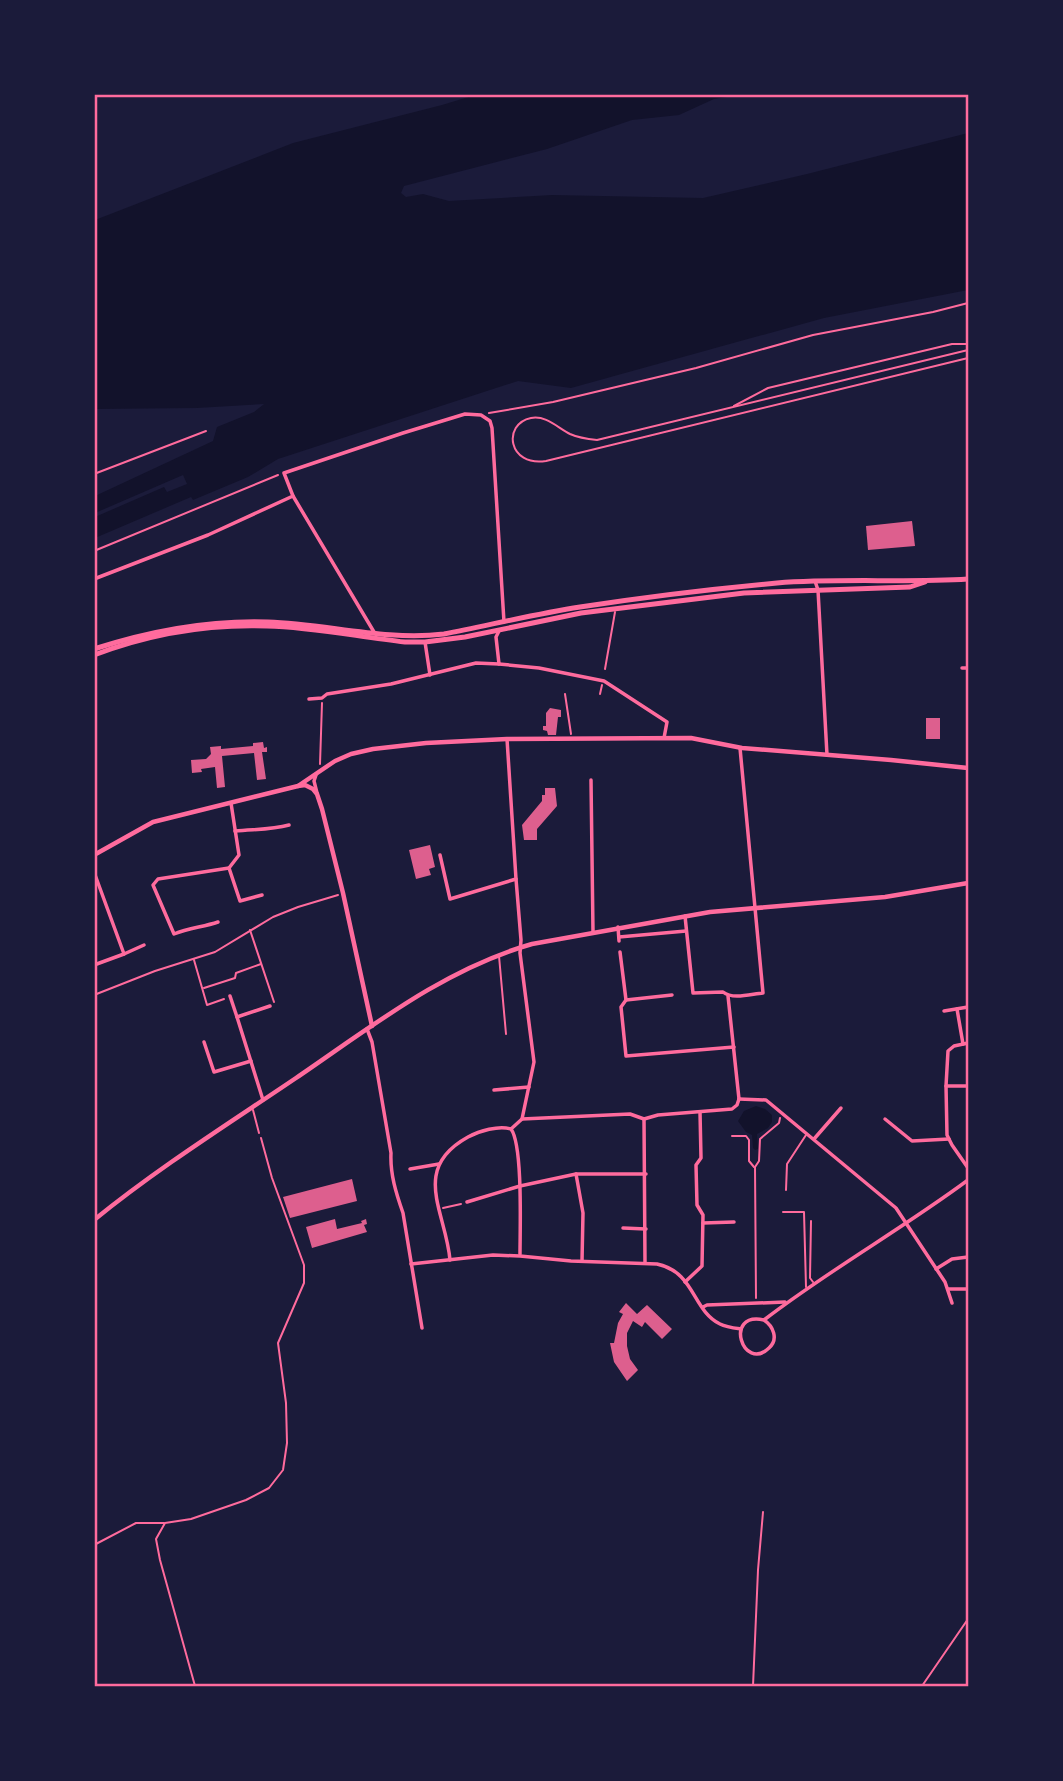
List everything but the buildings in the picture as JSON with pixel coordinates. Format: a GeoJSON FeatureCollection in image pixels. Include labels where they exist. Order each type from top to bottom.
{"type":"FeatureCollection","features":[{"type":"Feature","properties":{"kind":"main road"},"geometry":{"type":"LineString","coordinates":[[94,649],[205,623],[269,622],[376,634],[424,636],[580,607],[777,583],[968,579]]}},
{"type":"Feature","properties":{"kind":"main road"},"geometry":{"type":"LineString","coordinates":[[94,655],[174,633],[237,626],[302,629],[395,641],[425,642],[616,608],[744,593],[910,587],[928,581]]}},
{"type":"Feature","properties":{"kind":"main road"},"geometry":{"type":"LineString","coordinates":[[500,629],[504,622]]}},
{"type":"Feature","properties":{"kind":"street"},"geometry":{"type":"LineString","coordinates":[[376,634],[293,496],[284,473],[465,414],[481,415],[490,421],[492,428],[504,622]]}},
{"type":"Feature","properties":{"kind":"street"},"geometry":{"type":"LineString","coordinates":[[94,579],[208,535],[293,496]]}},
{"type":"Feature","properties":{"kind":"street"},"geometry":{"type":"LineString","coordinates":[[815,581],[818,590],[827,755]]}},
{"type":"Feature","properties":{"kind":"street"},"geometry":{"type":"LineString","coordinates":[[499,664],[496,637],[500,629]]}},
{"type":"Feature","properties":{"kind":"street"},"geometry":{"type":"LineString","coordinates":[[425,642],[430,675]]}},
{"type":"Feature","properties":{"kind":"street"},"geometry":{"type":"LineString","coordinates":[[309,699],[391,684],[476,663],[539,668],[603,681],[667,722],[664,738]]}},
{"type":"Feature","properties":{"kind":"street"},"geometry":{"type":"LineString","coordinates":[[962,667],[968,668]]}},
{"type":"Feature","properties":{"kind":"street"},"geometry":{"type":"LineString","coordinates":[[298,786],[345,756],[373,749],[507,739],[691,738],[740,748],[968,768]]}},
{"type":"Feature","properties":{"kind":"street"},"geometry":{"type":"LineString","coordinates":[[507,739],[520,953],[534,1062],[522,1119],[511,1129]]}},
{"type":"Feature","properties":{"kind":"street"},"geometry":{"type":"LineString","coordinates":[[687,994],[723,992],[728,996],[763,993],[740,748]]}},
{"type":"Feature","properties":{"kind":"street"},"geometry":{"type":"LineString","coordinates":[[318,773],[314,781],[343,893],[422,1328]]}},
{"type":"Feature","properties":{"kind":"street"},"geometry":{"type":"LineString","coordinates":[[591,780],[593,932]]}},
{"type":"Feature","properties":{"kind":"street"},"geometry":{"type":"LineString","coordinates":[[94,855],[153,822],[298,786],[307,786],[317,794]]}},
{"type":"Feature","properties":{"kind":"street"},"geometry":{"type":"LineString","coordinates":[[218,922],[174,934],[153,885],[158,879],[229,867],[239,855],[231,803]]}},
{"type":"Feature","properties":{"kind":"street"},"geometry":{"type":"LineString","coordinates":[[236,831],[268,830],[289,825]]}},
{"type":"Feature","properties":{"kind":"street"},"geometry":{"type":"LineString","coordinates":[[440,855],[450,899],[516,879]]}},
{"type":"Feature","properties":{"kind":"street"},"geometry":{"type":"LineString","coordinates":[[229,867],[240,901],[262,895]]}},
{"type":"Feature","properties":{"kind":"street"},"geometry":{"type":"LineString","coordinates":[[94,872],[124,954]]}},
{"type":"Feature","properties":{"kind":"street"},"geometry":{"type":"LineString","coordinates":[[94,1220],[186,1153],[369,1028],[442,981],[499,955],[521,947],[685,916],[885,897],[968,883]]}},
{"type":"Feature","properties":{"kind":"street"},"geometry":{"type":"LineString","coordinates":[[685,916],[693,993]]}},
{"type":"Feature","properties":{"kind":"street"},"geometry":{"type":"LineString","coordinates":[[618,928],[619,939],[686,931]]}},
{"type":"Feature","properties":{"kind":"street"},"geometry":{"type":"LineString","coordinates":[[94,965],[144,945]]}},
{"type":"Feature","properties":{"kind":"street"},"geometry":{"type":"LineString","coordinates":[[620,952],[626,1000],[621,1007],[626,1056],[734,1047]]}},
{"type":"Feature","properties":{"kind":"street"},"geometry":{"type":"LineString","coordinates":[[626,1000],[672,995]]}},
{"type":"Feature","properties":{"kind":"street"},"geometry":{"type":"LineString","coordinates":[[522,1119],[630,1114],[644,1119],[658,1115],[732,1109],[739,1099],[728,996]]}},
{"type":"Feature","properties":{"kind":"street"},"geometry":{"type":"LineString","coordinates":[[231,997],[263,1100]]}},
{"type":"Feature","properties":{"kind":"street"},"geometry":{"type":"LineString","coordinates":[[237,1017],[270,1006]]}},
{"type":"Feature","properties":{"kind":"street"},"geometry":{"type":"LineString","coordinates":[[944,1011],[968,1007]]}},
{"type":"Feature","properties":{"kind":"street"},"geometry":{"type":"LineString","coordinates":[[957,1009],[966,1043],[954,1046],[948,1051],[947,1135],[968,1168]]}},
{"type":"Feature","properties":{"kind":"street"},"geometry":{"type":"LineString","coordinates":[[204,1042],[214,1072],[251,1061]]}},
{"type":"Feature","properties":{"kind":"street"},"geometry":{"type":"LineString","coordinates":[[946,1086],[968,1086]]}},
{"type":"Feature","properties":{"kind":"street"},"geometry":{"type":"LineString","coordinates":[[494,1090],[529,1087]]}},
{"type":"Feature","properties":{"kind":"street"},"geometry":{"type":"LineString","coordinates":[[739,1099],[766,1100],[897,1208],[948,1289],[952,1303]]}},
{"type":"Feature","properties":{"kind":"street"},"geometry":{"type":"LineString","coordinates":[[814,1139],[841,1108]]}},
{"type":"Feature","properties":{"kind":"street"},"geometry":{"type":"LineString","coordinates":[[685,1282],[702,1266],[703,1214],[697,1205],[696,1165],[701,1157],[700,1112]]}},
{"type":"Feature","properties":{"kind":"street"},"geometry":{"type":"LineString","coordinates":[[644,1119],[645,1263]]}},
{"type":"Feature","properties":{"kind":"street"},"geometry":{"type":"LineString","coordinates":[[885,1119],[912,1141],[949,1139]]}},
{"type":"Feature","properties":{"kind":"street"},"geometry":{"type":"LineString","coordinates":[[450,1260],[438,1210],[435,1182],[439,1164],[449,1150],[471,1135],[504,1127],[511,1129],[516,1136],[520,1186],[520,1255]]}},
{"type":"Feature","properties":{"kind":"street"},"geometry":{"type":"LineString","coordinates":[[410,1169],[439,1164]]}},
{"type":"Feature","properties":{"kind":"street"},"geometry":{"type":"LineString","coordinates":[[467,1202],[520,1186],[576,1174],[646,1174]]}},
{"type":"Feature","properties":{"kind":"street"},"geometry":{"type":"LineString","coordinates":[[576,1174],[583,1213],[582,1261]]}},
{"type":"Feature","properties":{"kind":"street"},"geometry":{"type":"LineString","coordinates":[[764,1320],[814,1283],[968,1180]]}},
{"type":"Feature","properties":{"kind":"street"},"geometry":{"type":"LineString","coordinates":[[703,1223],[734,1222]]}},
{"type":"Feature","properties":{"kind":"street"},"geometry":{"type":"LineString","coordinates":[[623,1228],[646,1229]]}},
{"type":"Feature","properties":{"kind":"street"},"geometry":{"type":"LineString","coordinates":[[411,1264],[493,1255],[520,1255],[667,1266],[679,1273],[703,1307],[720,1324],[741,1329]]}},
{"type":"Feature","properties":{"kind":"street"},"geometry":{"type":"LineString","coordinates":[[936,1269],[952,1259],[968,1256]]}},
{"type":"Feature","properties":{"kind":"street"},"geometry":{"type":"LineString","coordinates":[[948,1289],[968,1289]]}},
{"type":"Feature","properties":{"kind":"street"},"geometry":{"type":"LineString","coordinates":[[703,1307],[787,1302]]}},
{"type":"Feature","properties":{"kind":"street"},"geometry":{"type":"LineString","coordinates":[[753,1319],[764,1320],[771,1326],[774,1334],[772,1344],[764,1352],[752,1352],[743,1346],[741,1329],[753,1319]]}},
{"type":"Feature","properties":{"kind":"lane"},"geometry":{"type":"LineString","coordinates":[[732,407],[768,388],[952,344],[968,344]]}},
{"type":"Feature","properties":{"kind":"lane"},"geometry":{"type":"LineString","coordinates":[[968,349],[597,440],[580,438],[540,417],[530,418],[517,427],[513,441],[517,452],[526,460],[546,461],[968,358]]}},
{"type":"Feature","properties":{"kind":"lane"},"geometry":{"type":"LineString","coordinates":[[605,669],[616,608]]}},
{"type":"Feature","properties":{"kind":"lane"},"geometry":{"type":"LineString","coordinates":[[499,955],[506,1034]]}},
{"type":"Feature","properties":{"kind":"lane"},"geometry":{"type":"LineString","coordinates":[[252,1107],[259,1133]]}},
{"type":"Feature","properties":{"kind":"lane"},"geometry":{"type":"LineString","coordinates":[[786,1190],[787,1164],[806,1134]]}},
{"type":"Feature","properties":{"kind":"lane"},"geometry":{"type":"LineString","coordinates":[[783,1212],[804,1212],[807,1288]]}},
{"type":"Feature","properties":{"kind":"lane"},"geometry":{"type":"LineString","coordinates":[[811,1221],[810,1278],[814,1283]]}},
{"type":"Feature","properties":{"kind":"path"},"geometry":{"type":"LineString","coordinates":[[481,415],[553,402],[696,368],[813,335],[968,303]]}},
{"type":"Feature","properties":{"kind":"path"},"geometry":{"type":"LineString","coordinates":[[94,474],[206,431]]}},
{"type":"Feature","properties":{"kind":"path"},"geometry":{"type":"LineString","coordinates":[[94,551],[284,473]]}},
{"type":"Feature","properties":{"kind":"path"},"geometry":{"type":"LineString","coordinates":[[600,694],[603,681]]}},
{"type":"Feature","properties":{"kind":"path"},"geometry":{"type":"LineString","coordinates":[[565,694],[571,738]]}},
{"type":"Feature","properties":{"kind":"path"},"geometry":{"type":"LineString","coordinates":[[318,773],[322,698]]}},
{"type":"Feature","properties":{"kind":"path"},"geometry":{"type":"LineString","coordinates":[[94,995],[155,971],[215,952],[273,916],[343,893]]}},
{"type":"Feature","properties":{"kind":"path"},"geometry":{"type":"LineString","coordinates":[[250,929],[275,1004],[270,1006]]}},
{"type":"Feature","properties":{"kind":"path"},"geometry":{"type":"LineString","coordinates":[[194,958],[207,1005],[231,997]]}},
{"type":"Feature","properties":{"kind":"path"},"geometry":{"type":"LineString","coordinates":[[203,988],[234,978],[236,973],[261,964]]}},
{"type":"Feature","properties":{"kind":"path"},"geometry":{"type":"LineString","coordinates":[[756,1303],[755,1167],[760,1161],[760,1139],[779,1123],[782,1113]]}},
{"type":"Feature","properties":{"kind":"path"},"geometry":{"type":"LineString","coordinates":[[94,1545],[136,1523],[165,1523],[191,1519],[246,1500],[269,1488],[283,1470],[287,1443],[286,1403],[278,1343],[304,1283],[304,1265],[272,1178],[259,1133]]}},
{"type":"Feature","properties":{"kind":"path"},"geometry":{"type":"LineString","coordinates":[[732,1136],[746,1136],[749,1140],[749,1161],[755,1167]]}},
{"type":"Feature","properties":{"kind":"path"},"geometry":{"type":"LineString","coordinates":[[438,1210],[467,1202]]}},
{"type":"Feature","properties":{"kind":"path"},"geometry":{"type":"LineString","coordinates":[[753,1686],[763,1513]]}},
{"type":"Feature","properties":{"kind":"path"},"geometry":{"type":"LineString","coordinates":[[165,1523],[156,1538],[160,1560],[195,1686]]}},
{"type":"Feature","properties":{"kind":"path"},"geometry":{"type":"LineString","coordinates":[[922,1686],[968,1619]]}},
{"type":"Feature","properties":{"kind":"shaded area"},"geometry":{"type":"Polygon","coordinates":[[[475,95],[739,95],[714,99],[679,115],[632,120],[547,149],[404,186],[401,193],[406,197],[423,194],[449,201],[552,195],[703,198],[968,133],[968,290],[824,318],[571,388],[518,381],[278,459],[248,477],[193,500],[191,497],[95,538],[95,517],[164,487],[167,492],[187,484],[183,475],[95,513],[95,496],[213,441],[217,427],[254,412],[264,404],[95,409],[95,220],[293,143],[475,95]]]}},
{"type":"Feature","properties":{"kind":"shaded area"},"geometry":{"type":"Polygon","coordinates":[[[756,1106],[772,1115],[772,1122],[768,1128],[757,1134],[758,1149],[755,1150],[752,1135],[746,1132],[738,1121],[744,1111],[756,1106]]]}}]}
